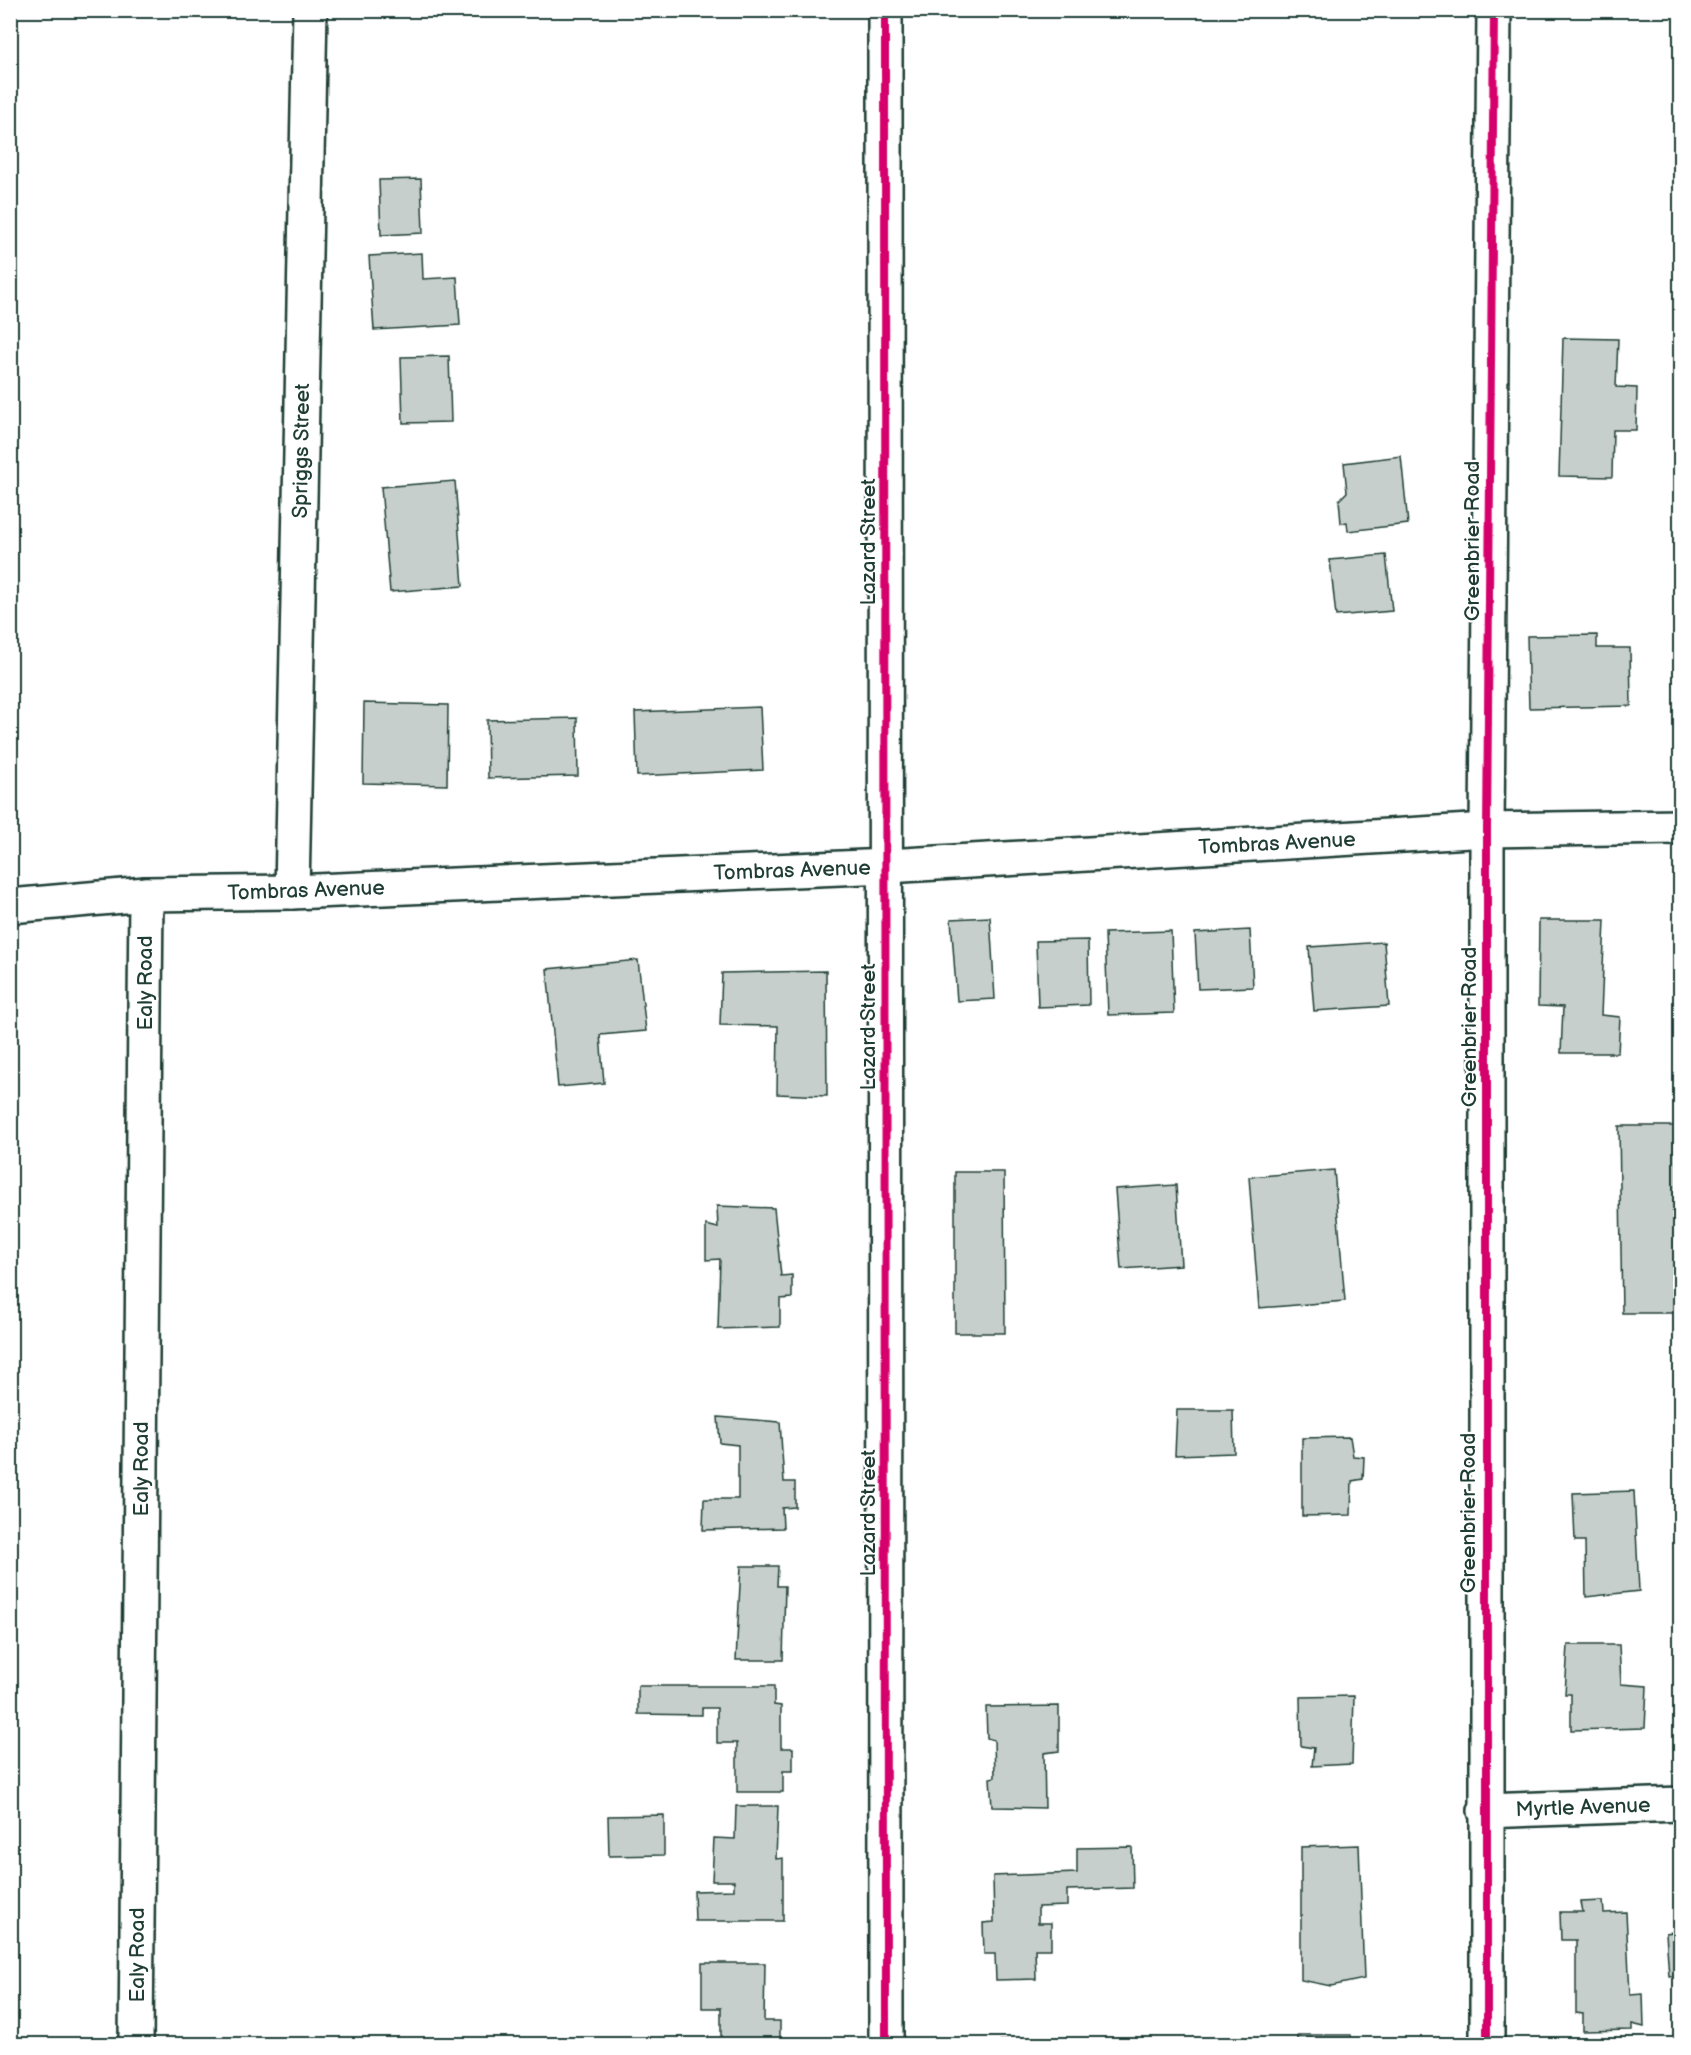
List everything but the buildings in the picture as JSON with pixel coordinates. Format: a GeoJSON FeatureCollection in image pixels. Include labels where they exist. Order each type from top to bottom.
{"type":"FeatureCollection","features":[{"type":"Feature","properties":{"kind":"street","name":"Spriggs Street"},"geometry":{"type":"LineString","coordinates":[[292,892],[310,10]]}},
{"type":"Feature","properties":{"kind":"street","name":"Lazard Street"},"geometry":{"type":"LineString","coordinates":[[885,10],[886,2044]]}},
{"type":"Feature","properties":{"kind":"street","name":"Greenbrier Road"},"geometry":{"type":"LineString","coordinates":[[1487,2044],[1485,1810],[1487,831],[1494,10]]}},
{"type":"Feature","properties":{"kind":"street","name":"Tombras Avenue"},"geometry":{"type":"LineString","coordinates":[[10,906],[146,894],[292,892],[886,866],[1487,831],[1680,827]]}},
{"type":"Feature","properties":{"kind":"street","name":"Ealy Road"},"geometry":{"type":"LineString","coordinates":[[136,2044],[146,894]]}},
{"type":"Feature","properties":{"kind":"street","name":"Myrtle Avenue"},"geometry":{"type":"LineString","coordinates":[[1485,1810],[1680,1804]]}},
{"type":"Feature","properties":{"kind":"cycle path"},"geometry":{"type":"LineString","coordinates":[[885,10],[886,2044]]}},
{"type":"Feature","properties":{"kind":"cycle path"},"geometry":{"type":"LineString","coordinates":[[1487,2044],[1487,830],[1494,10]]}}]}
